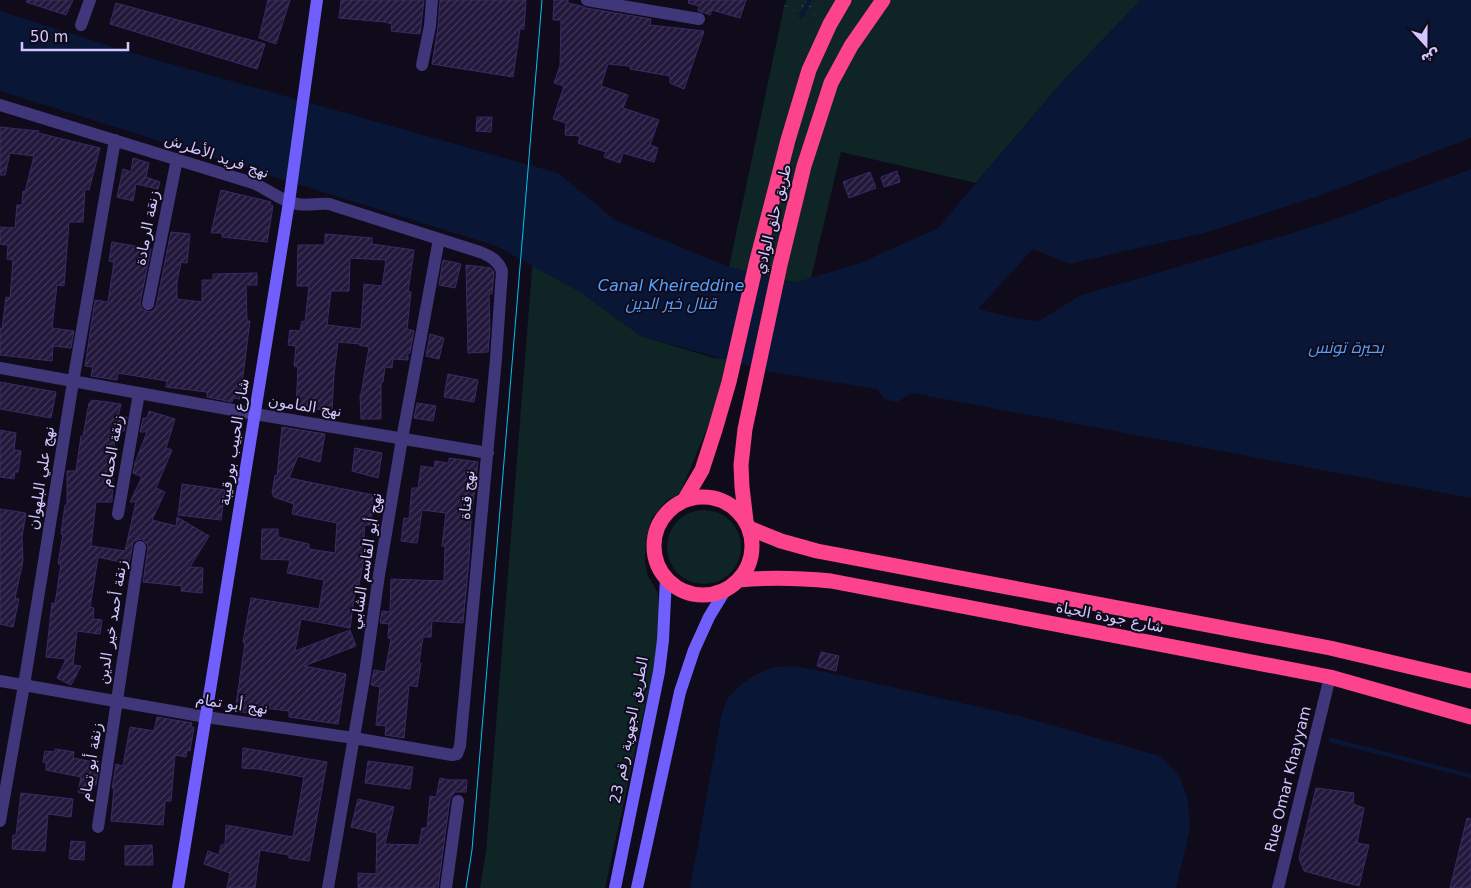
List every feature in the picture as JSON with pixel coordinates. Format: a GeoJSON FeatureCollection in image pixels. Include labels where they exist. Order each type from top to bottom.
{"type":"FeatureCollection","features":[{"type":"Feature","properties":{"kind":"highway","name":"طريق حلق الوادي"},"geometry":{"type":"LineString","coordinates":[[685,499],[702,470],[729,382],[757,260],[788,140],[809,70],[830,24],[844,0]]}},
{"type":"Feature","properties":{"kind":"highway","name":"طريق حلق الوادي"},"geometry":{"type":"LineString","coordinates":[[748,524],[742,487],[741,465],[745,429],[780,265],[804,166],[832,83],[852,46],[882,0]]}},
{"type":"Feature","properties":{"kind":"highway"},"geometry":{"type":"LineString","coordinates":[[666,578],[679,588],[694,594],[711,594],[726,589],[739,580],[747,568],[752,555],[752,541],[748,524],[735,508],[720,499],[702,496],[685,499]]}},
{"type":"Feature","properties":{"kind":"highway","name":"الطريق الجهوية رقم 23"},"geometry":{"type":"LineString","coordinates":[[666,578],[657,565],[654,549],[655,534],[661,519],[672,507],[685,499]]}},
{"type":"Feature","properties":{"kind":"highway","name":"شارع جودة الحياة"},"geometry":{"type":"LineString","coordinates":[[748,524],[781,540],[816,551],[1330,648],[1471,681]]}},
{"type":"Feature","properties":{"kind":"highway","name":"شارع جودة الحياة"},"geometry":{"type":"LineString","coordinates":[[739,580],[797,577],[832,581],[1330,677],[1471,717]]}},
{"type":"Feature","properties":{"kind":"main road","name":"شارع الحبيب بورقيبة"},"geometry":{"type":"LineString","coordinates":[[178,888],[290,200],[316,0]]}},
{"type":"Feature","properties":{"kind":"main road","name":"الطريق الجهوية رقم 23"},"geometry":{"type":"LineString","coordinates":[[615,888],[659,672],[663,640],[666,578]]}},
{"type":"Feature","properties":{"kind":"main road"},"geometry":{"type":"LineString","coordinates":[[637,888],[680,692],[694,650],[709,617],[726,589]]}},
{"type":"Feature","properties":{"kind":"street"},"geometry":{"type":"LineString","coordinates":[[81,25],[90,0]]}},
{"type":"Feature","properties":{"kind":"street"},"geometry":{"type":"LineString","coordinates":[[422,65],[430,26],[432,0]]}},
{"type":"Feature","properties":{"kind":"street"},"geometry":{"type":"LineString","coordinates":[[587,0],[700,19]]}},
{"type":"Feature","properties":{"kind":"street","name":"نهج فريد الأطرش"},"geometry":{"type":"LineString","coordinates":[[0,105],[253,183],[290,200],[306,205],[329,204],[480,252]]}},
{"type":"Feature","properties":{"kind":"street","name":"نهج علي البلهوان"},"geometry":{"type":"LineString","coordinates":[[0,821],[115,140]]}},
{"type":"Feature","properties":{"kind":"street","name":"زنقة الرمادة"},"geometry":{"type":"LineString","coordinates":[[148,304],[177,159]]}},
{"type":"Feature","properties":{"kind":"street","name":"نهج أبو القاسم الشابي"},"geometry":{"type":"LineString","coordinates":[[328,888],[402,439],[440,239]]}},
{"type":"Feature","properties":{"kind":"street","name":"نهج قناة"},"geometry":{"type":"LineString","coordinates":[[458,752],[488,453],[502,271],[494,259],[480,252]]}},
{"type":"Feature","properties":{"kind":"street","name":"نهج المامون"},"geometry":{"type":"LineString","coordinates":[[0,368],[255,414],[488,453]]}},
{"type":"Feature","properties":{"kind":"street","name":"زنقة الحمام"},"geometry":{"type":"LineString","coordinates":[[118,514],[139,393]]}},
{"type":"Feature","properties":{"kind":"street","name":"زنقة أحمد خير الدين"},"geometry":{"type":"LineString","coordinates":[[117,701],[140,547]]}},
{"type":"Feature","properties":{"kind":"street","name":"Rue Omar Khayyam"},"geometry":{"type":"LineString","coordinates":[[1278,888],[1330,677]]}},
{"type":"Feature","properties":{"kind":"street","name":"نهج أبو تمام"},"geometry":{"type":"LineString","coordinates":[[0,681],[206,717],[354,738],[452,755],[458,752]]}},
{"type":"Feature","properties":{"kind":"street","name":"زنقة أبو تمام"},"geometry":{"type":"LineString","coordinates":[[98,827],[117,701]]}},
{"type":"Feature","properties":{"kind":"street"},"geometry":{"type":"LineString","coordinates":[[446,888],[458,801]]}},
{"type":"Feature","properties":{"kind":"green space"},"geometry":{"type":"Polygon","coordinates":[[[787,0],[826,0],[812,19],[784,7],[787,0]]]}},
{"type":"Feature","properties":{"kind":"green space"},"geometry":{"type":"Polygon","coordinates":[[[826,0],[1141,0],[1061,83],[976,183],[841,152],[809,286],[729,267],[784,7],[812,19],[826,0]]]}},
{"type":"Feature","properties":{"kind":"green space"},"geometry":{"type":"Polygon","coordinates":[[[533,257],[641,336],[714,358],[727,359],[714,412],[680,493],[666,501],[652,518],[646,538],[645,562],[648,576],[658,593],[660,646],[605,888],[480,888],[486,852],[533,257]]]}},
{"type":"Feature","properties":{"kind":"green space"},"geometry":{"type":"Polygon","coordinates":[[[697,510],[711,510],[725,516],[735,526],[741,540],[739,561],[725,578],[711,584],[697,584],[683,578],[673,568],[667,554],[667,540],[673,526],[683,516],[697,510]]]}},
{"type":"Feature","properties":{"kind":"water","name":"بحيرة تونس"},"geometry":{"type":"Polygon","coordinates":[[[1141,0],[1471,0],[1471,138],[1316,197],[1204,233],[1069,264],[1033,249],[978,309],[1019,319],[1039,321],[1079,296],[1322,224],[1471,169],[1471,498],[912,393],[897,402],[884,399],[877,389],[767,371],[641,336],[580,292],[496,246],[0,91],[0,11],[132,53],[558,173],[615,220],[729,267],[794,283],[860,263],[938,228],[1061,83],[1141,0]]]}},
{"type":"Feature","properties":{"kind":"water"},"geometry":{"type":"Polygon","coordinates":[[[794,666],[1023,717],[1160,756],[1179,775],[1188,800],[1190,829],[1176,888],[690,888],[721,717],[727,699],[740,685],[757,674],[774,667],[794,666]]]}},
{"type":"Feature","properties":{"kind":"building"},"geometry":{"type":"Polygon","coordinates":[[[27,0],[73,0],[66,15],[26,2],[27,0]]]}},
{"type":"Feature","properties":{"kind":"building"},"geometry":{"type":"Polygon","coordinates":[[[268,0],[290,0],[276,44],[259,38],[268,0]]]}},
{"type":"Feature","properties":{"kind":"building"},"geometry":{"type":"Polygon","coordinates":[[[341,0],[424,0],[420,34],[391,31],[392,24],[385,22],[339,18],[341,0]]]}},
{"type":"Feature","properties":{"kind":"building"},"geometry":{"type":"Polygon","coordinates":[[[440,0],[526,0],[524,29],[520,29],[513,77],[432,64],[440,0]]]}},
{"type":"Feature","properties":{"kind":"building"},"geometry":{"type":"Polygon","coordinates":[[[554,0],[568,0],[568,3],[586,8],[651,19],[650,25],[704,31],[684,89],[670,83],[670,76],[630,69],[630,66],[608,64],[601,86],[628,95],[623,108],[659,120],[650,145],[658,148],[654,162],[623,153],[620,163],[604,157],[606,152],[578,143],[580,136],[565,135],[566,123],[553,119],[564,86],[554,83],[560,66],[561,20],[553,20],[554,0]]]}},
{"type":"Feature","properties":{"kind":"building"},"geometry":{"type":"Polygon","coordinates":[[[689,0],[746,0],[740,18],[712,10],[710,15],[698,11],[699,6],[688,3],[689,0]]]}},
{"type":"Feature","properties":{"kind":"building"},"geometry":{"type":"Polygon","coordinates":[[[116,3],[265,44],[257,69],[110,24],[116,3]]]}},
{"type":"Feature","properties":{"kind":"building"},"geometry":{"type":"Polygon","coordinates":[[[477,117],[492,117],[491,132],[476,131],[477,117]]]}},
{"type":"Feature","properties":{"kind":"building"},"geometry":{"type":"Polygon","coordinates":[[[0,127],[39,131],[38,133],[100,148],[89,190],[85,189],[83,222],[69,222],[64,286],[57,285],[52,328],[74,331],[71,348],[53,346],[52,361],[0,355],[0,328],[2,329],[6,297],[10,298],[13,260],[7,259],[8,245],[0,244],[0,227],[15,228],[17,205],[22,205],[23,191],[25,192],[34,156],[10,153],[5,175],[0,175],[0,127]]]}},
{"type":"Feature","properties":{"kind":"building"},"geometry":{"type":"Polygon","coordinates":[[[133,158],[149,163],[146,177],[160,182],[158,189],[136,184],[133,201],[117,197],[123,169],[131,172],[133,158]]]}},
{"type":"Feature","properties":{"kind":"building"},"geometry":{"type":"Polygon","coordinates":[[[897,171],[900,182],[884,187],[881,177],[897,171]]]}},
{"type":"Feature","properties":{"kind":"building"},"geometry":{"type":"Polygon","coordinates":[[[870,172],[876,188],[849,198],[843,182],[870,172]]]}},
{"type":"Feature","properties":{"kind":"building"},"geometry":{"type":"Polygon","coordinates":[[[221,190],[271,202],[270,205],[273,206],[267,242],[222,237],[222,233],[211,233],[221,190]]]}},
{"type":"Feature","properties":{"kind":"building"},"geometry":{"type":"Polygon","coordinates":[[[171,232],[190,234],[187,263],[181,262],[177,282],[177,299],[202,302],[202,280],[213,280],[213,274],[257,273],[257,285],[246,285],[247,321],[250,321],[240,399],[233,398],[232,402],[207,397],[207,392],[166,387],[167,381],[118,373],[117,380],[91,376],[93,367],[85,366],[95,300],[108,302],[114,262],[109,261],[112,242],[151,249],[140,303],[143,310],[150,312],[156,306],[171,232]]]}},
{"type":"Feature","properties":{"kind":"building"},"geometry":{"type":"Polygon","coordinates":[[[325,234],[372,238],[372,244],[414,250],[408,292],[411,292],[407,329],[414,331],[410,353],[408,353],[408,360],[393,359],[392,368],[385,367],[383,382],[381,382],[381,419],[361,419],[360,395],[369,347],[360,344],[338,342],[332,410],[296,408],[298,367],[294,366],[296,346],[288,345],[290,330],[300,331],[302,321],[305,322],[309,286],[297,286],[298,245],[325,245],[325,234]],[[350,258],[349,291],[331,291],[327,325],[361,329],[364,284],[382,286],[386,260],[350,258]]]}},
{"type":"Feature","properties":{"kind":"building"},"geometry":{"type":"Polygon","coordinates":[[[443,260],[461,264],[455,288],[439,285],[443,260]]]}},
{"type":"Feature","properties":{"kind":"building"},"geometry":{"type":"Polygon","coordinates":[[[466,265],[491,268],[494,272],[492,294],[489,294],[490,329],[488,352],[468,353],[466,265]]]}},
{"type":"Feature","properties":{"kind":"building"},"geometry":{"type":"Polygon","coordinates":[[[430,334],[444,338],[439,359],[426,356],[430,334]]]}},
{"type":"Feature","properties":{"kind":"building"},"geometry":{"type":"Polygon","coordinates":[[[448,374],[478,380],[474,402],[444,397],[448,374]]]}},
{"type":"Feature","properties":{"kind":"building"},"geometry":{"type":"Polygon","coordinates":[[[0,382],[56,392],[51,418],[0,409],[0,382]]]}},
{"type":"Feature","properties":{"kind":"building"},"geometry":{"type":"Polygon","coordinates":[[[92,400],[121,404],[118,417],[127,417],[124,431],[116,431],[111,472],[113,472],[112,502],[96,502],[91,546],[125,551],[136,502],[130,502],[142,477],[133,473],[147,432],[140,432],[143,418],[147,418],[149,411],[175,419],[166,448],[172,450],[156,488],[165,492],[152,520],[176,526],[177,517],[209,536],[190,567],[203,568],[202,593],[181,591],[182,586],[143,582],[148,548],[142,539],[133,542],[129,564],[98,557],[90,607],[94,608],[93,619],[102,620],[100,634],[77,631],[73,665],[81,666],[71,685],[57,678],[66,659],[46,657],[52,603],[55,604],[61,564],[58,564],[65,505],[67,505],[67,471],[76,471],[81,436],[83,436],[89,403],[92,400]]]}},
{"type":"Feature","properties":{"kind":"building"},"geometry":{"type":"Polygon","coordinates":[[[417,403],[436,406],[433,421],[414,418],[417,403]]]}},
{"type":"Feature","properties":{"kind":"building"},"geometry":{"type":"Polygon","coordinates":[[[282,427],[325,434],[320,462],[298,456],[289,478],[373,495],[371,525],[365,525],[362,558],[364,558],[359,585],[356,584],[350,628],[301,619],[295,651],[350,630],[356,646],[304,666],[346,674],[338,724],[289,717],[289,711],[257,707],[256,714],[235,711],[245,643],[243,642],[251,598],[319,609],[324,580],[287,573],[290,560],[261,559],[262,529],[278,529],[278,537],[309,544],[309,549],[335,553],[337,523],[292,514],[294,504],[274,497],[272,493],[275,475],[277,476],[282,427]]]}},
{"type":"Feature","properties":{"kind":"building"},"geometry":{"type":"Polygon","coordinates":[[[0,430],[16,433],[14,450],[21,451],[18,472],[15,472],[14,479],[0,477],[0,430]]]}},
{"type":"Feature","properties":{"kind":"building"},"geometry":{"type":"Polygon","coordinates":[[[355,448],[382,453],[378,478],[352,471],[355,448]]]}},
{"type":"Feature","properties":{"kind":"building"},"geometry":{"type":"Polygon","coordinates":[[[449,458],[478,462],[471,520],[463,623],[432,621],[431,637],[423,637],[417,687],[409,685],[404,738],[385,735],[386,726],[376,725],[380,687],[371,685],[374,670],[385,672],[391,639],[388,638],[389,624],[380,623],[382,611],[390,612],[391,579],[444,581],[445,546],[442,546],[446,513],[422,510],[417,543],[401,541],[404,518],[409,519],[412,488],[418,488],[421,466],[434,468],[435,461],[449,463],[449,458]]]}},
{"type":"Feature","properties":{"kind":"building"},"geometry":{"type":"Polygon","coordinates":[[[182,484],[225,490],[221,520],[178,515],[182,484]]]}},
{"type":"Feature","properties":{"kind":"building"},"geometry":{"type":"Polygon","coordinates":[[[0,509],[26,513],[22,537],[23,561],[15,598],[19,599],[13,627],[0,624],[0,509]]]}},
{"type":"Feature","properties":{"kind":"building"},"geometry":{"type":"Polygon","coordinates":[[[821,652],[839,656],[836,671],[817,666],[821,652]]]}},
{"type":"Feature","properties":{"kind":"building"},"geometry":{"type":"Polygon","coordinates":[[[157,717],[192,723],[191,727],[194,727],[190,751],[187,750],[186,757],[175,755],[171,801],[165,801],[163,825],[111,821],[114,788],[112,788],[116,764],[123,766],[130,727],[154,731],[157,717]]]}},
{"type":"Feature","properties":{"kind":"building"},"geometry":{"type":"Polygon","coordinates":[[[243,748],[327,762],[309,861],[260,850],[255,888],[227,888],[230,873],[204,864],[208,851],[219,855],[221,845],[225,845],[226,825],[293,837],[304,777],[242,768],[243,748]]]}},
{"type":"Feature","properties":{"kind":"building"},"geometry":{"type":"Polygon","coordinates":[[[55,749],[74,752],[73,758],[99,763],[96,785],[93,785],[91,795],[78,792],[81,777],[46,770],[46,762],[43,762],[45,751],[55,752],[55,749]]]}},
{"type":"Feature","properties":{"kind":"building"},"geometry":{"type":"Polygon","coordinates":[[[368,761],[413,767],[410,789],[365,783],[368,761]]]}},
{"type":"Feature","properties":{"kind":"building"},"geometry":{"type":"Polygon","coordinates":[[[440,778],[467,780],[466,792],[455,792],[450,799],[438,888],[358,888],[358,873],[376,874],[377,833],[351,827],[358,799],[394,807],[385,844],[419,845],[422,828],[427,828],[430,796],[436,797],[440,778]]]}},
{"type":"Feature","properties":{"kind":"building"},"geometry":{"type":"Polygon","coordinates":[[[1316,788],[1354,793],[1353,804],[1364,808],[1357,843],[1369,845],[1359,886],[1304,871],[1299,858],[1316,788]]]}},
{"type":"Feature","properties":{"kind":"building"},"geometry":{"type":"Polygon","coordinates":[[[21,793],[73,799],[71,817],[48,814],[45,851],[12,849],[13,835],[16,835],[21,793]]]}},
{"type":"Feature","properties":{"kind":"building"},"geometry":{"type":"Polygon","coordinates":[[[1467,818],[1471,819],[1471,888],[1450,888],[1467,818]]]}},
{"type":"Feature","properties":{"kind":"building"},"geometry":{"type":"Polygon","coordinates":[[[71,841],[85,842],[84,860],[69,859],[71,841]]]}},
{"type":"Feature","properties":{"kind":"building"},"geometry":{"type":"Polygon","coordinates":[[[152,845],[153,865],[125,865],[125,846],[152,845]]]}},
{"type":"Feature","properties":{"kind":"waterway"},"geometry":{"type":"LineString","coordinates":[[801,16],[810,0]]}},
{"type":"Feature","properties":{"kind":"waterway"},"geometry":{"type":"LineString","coordinates":[[1331,740],[1471,776]]}},
{"type":"Feature","properties":{"kind":"tram line"},"geometry":{"type":"LineString","coordinates":[[466,888],[472,850],[542,0]]}},
{"type":"Feature","properties":{"kind":"water label","name":"Canal Kheireddine قنال خير الدين"},"geometry":{"type":"Point","coordinates":[671,294]}}]}
